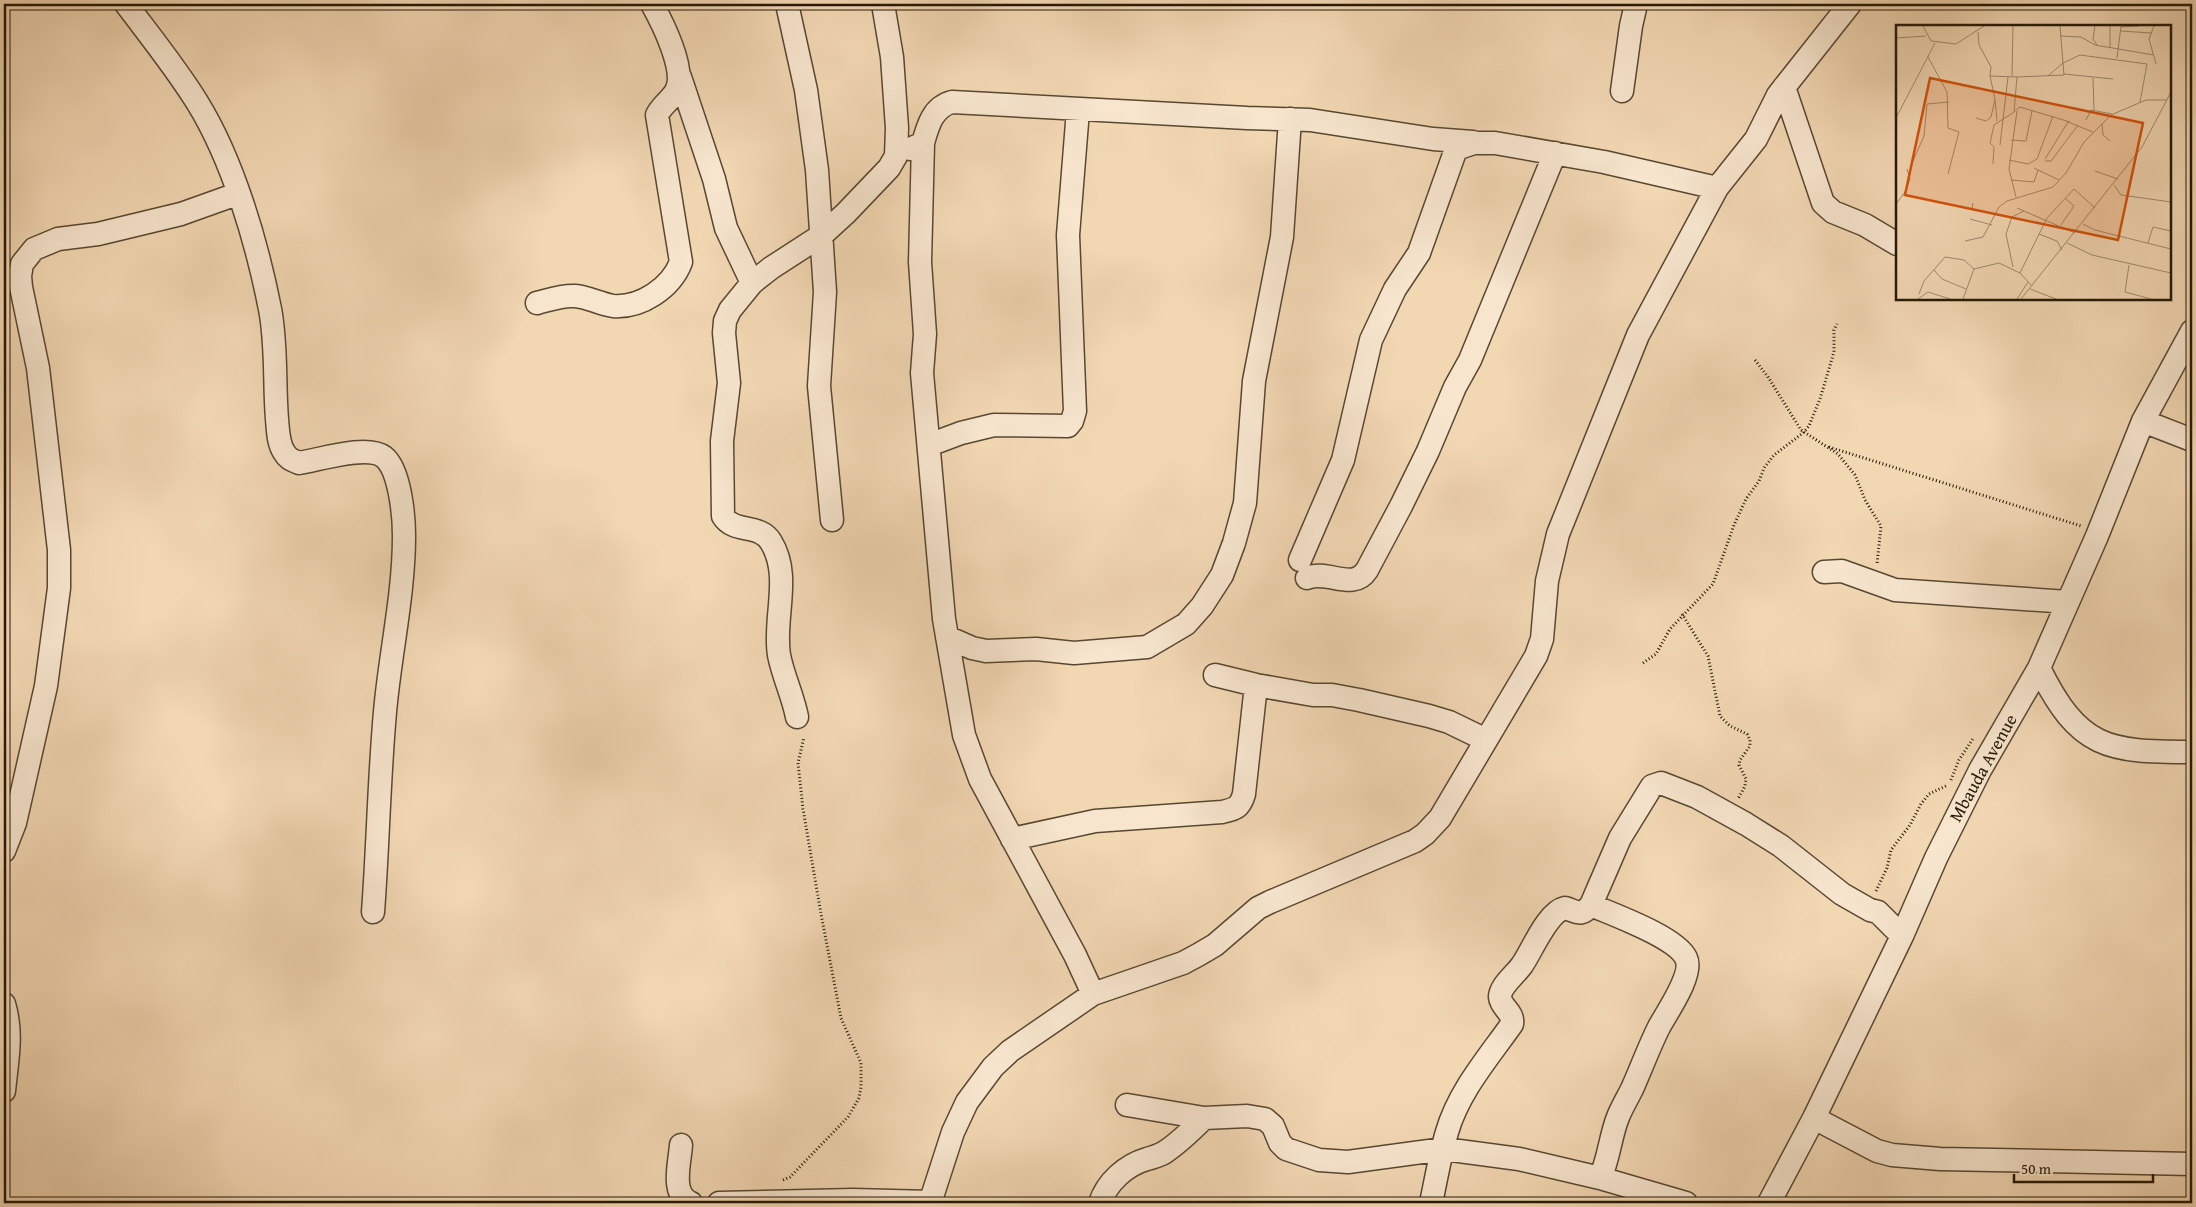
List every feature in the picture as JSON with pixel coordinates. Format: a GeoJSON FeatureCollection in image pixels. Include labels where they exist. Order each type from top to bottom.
{"type":"FeatureCollection","features":[{"type":"Feature","properties":{"kind":"street"},"geometry":{"type":"LineString","coordinates":[[126,4],[198,104],[221,151],[253,239],[272,322],[279,440],[283,451],[289,460],[299,462],[362,452],[374,453],[384,457],[393,470],[398,488],[404,536],[385,712],[374,912]]}},
{"type":"Feature","properties":{"kind":"street"},"geometry":{"type":"LineString","coordinates":[[652,4],[671,46],[714,179],[726,228],[752,283]]}},
{"type":"Feature","properties":{"kind":"street"},"geometry":{"type":"LineString","coordinates":[[787,4],[813,132],[822,235],[825,292],[819,386],[832,520]]}},
{"type":"Feature","properties":{"kind":"street"},"geometry":{"type":"LineString","coordinates":[[800,727],[779,655],[781,581],[775,551],[766,535],[757,530],[731,524],[723,516],[722,441],[729,384],[724,333],[725,321],[736,300],[752,283],[771,268],[822,235],[872,187],[889,168],[896,156],[897,128],[892,57],[883,4]]}},
{"type":"Feature","properties":{"kind":"street"},"geometry":{"type":"LineString","coordinates":[[1622,91],[1630,26],[1636,4]]}},
{"type":"Feature","properties":{"kind":"street"},"geometry":{"type":"LineString","coordinates":[[719,1203],[930,1202],[953,1132],[968,1102],[982,1080],[1010,1051],[1092,994],[1182,963],[1214,945],[1258,908],[1415,841],[1425,834],[1440,818],[1536,656],[1542,639],[1547,581],[1558,534],[1638,335],[1717,188],[1756,139],[1768,112],[1784,87],[1850,4]]}},
{"type":"Feature","properties":{"kind":"street"},"geometry":{"type":"LineString","coordinates":[[537,303],[566,296],[577,296],[614,306],[643,302],[678,271],[681,262],[657,115],[660,108],[676,92],[680,77]]}},
{"type":"Feature","properties":{"kind":"street"},"geometry":{"type":"LineString","coordinates":[[1784,87],[1823,203],[1833,212],[1864,225],[1896,243]]}},
{"type":"Feature","properties":{"kind":"street"},"geometry":{"type":"LineString","coordinates":[[1092,994],[1075,955],[980,779],[964,735],[941,591],[922,373],[925,334],[920,268],[923,143],[933,115],[944,104],[952,102],[1078,110],[1310,120],[1433,139],[1495,143],[1556,153],[1717,188]]}},
{"type":"Feature","properties":{"kind":"street"},"geometry":{"type":"LineString","coordinates":[[929,444],[961,433],[994,425],[1068,426],[1072,421],[1075,411],[1068,235],[1078,110]]}},
{"type":"Feature","properties":{"kind":"street"},"geometry":{"type":"LineString","coordinates":[[947,637],[972,648],[986,651],[1036,649],[1074,653],[1147,647],[1186,624],[1202,606],[1222,575],[1234,543],[1245,503],[1254,381],[1282,237],[1290,119]]}},
{"type":"Feature","properties":{"kind":"street"},"geometry":{"type":"LineString","coordinates":[[896,156],[923,143]]}},
{"type":"Feature","properties":{"kind":"street"},"geometry":{"type":"LineString","coordinates":[[1474,143],[1456,149],[1418,253],[1395,289],[1371,340],[1343,460],[1303,569],[1347,581],[1360,577],[1367,570],[1428,451],[1455,387],[1470,360],[1556,153]]}},
{"type":"Feature","properties":{"kind":"street"},"geometry":{"type":"LineString","coordinates":[[4,851],[15,823],[44,696],[58,588],[59,550],[38,368],[21,287],[22,264],[34,249],[58,239],[88,236],[181,214],[237,194]]}},
{"type":"Feature","properties":{"kind":"street","name":"Mbauda Avenue"},"geometry":{"type":"LineString","coordinates":[[1769,1203],[1814,1118],[1902,936],[1940,849],[1980,770],[2039,668],[2098,532],[2143,421],[2192,331]]}},
{"type":"Feature","properties":{"kind":"street"},"geometry":{"type":"LineString","coordinates":[[2143,421],[2192,440]]}},
{"type":"Feature","properties":{"kind":"street"},"geometry":{"type":"LineString","coordinates":[[1824,572],[1842,571],[1895,590],[2068,602]]}},
{"type":"Feature","properties":{"kind":"street"},"geometry":{"type":"LineString","coordinates":[[2039,668],[2050,690],[2067,715],[2081,731],[2101,742],[2128,750],[2192,752]]}},
{"type":"Feature","properties":{"kind":"street"},"geometry":{"type":"LineString","coordinates":[[1216,675],[1256,685],[1313,695],[1359,700],[1429,716],[1449,722],[1486,740]]}},
{"type":"Feature","properties":{"kind":"street"},"geometry":{"type":"LineString","coordinates":[[1012,839],[1095,821],[1222,812],[1237,808],[1242,803],[1244,794],[1256,685]]}},
{"type":"Feature","properties":{"kind":"street"},"geometry":{"type":"LineString","coordinates":[[1431,1203],[1447,1132],[1465,1092],[1485,1059],[1512,1024],[1511,1016],[1502,1004],[1501,991],[1521,966],[1536,939],[1558,912],[1565,908],[1582,913],[1591,905],[1620,838],[1652,786],[1661,783],[1696,797],[1781,846],[1831,887],[1870,910],[1878,912],[1902,936]]}},
{"type":"Feature","properties":{"kind":"street"},"geometry":{"type":"LineString","coordinates":[[1591,905],[1666,940],[1680,949],[1687,959],[1688,966],[1686,977],[1653,1038],[1618,1116],[1600,1178]]}},
{"type":"Feature","properties":{"kind":"street"},"geometry":{"type":"LineString","coordinates":[[4,1004],[8,1020],[9,1044],[4,1091]]}},
{"type":"Feature","properties":{"kind":"street"},"geometry":{"type":"LineString","coordinates":[[1127,1105],[1204,1118],[1247,1116],[1265,1119],[1272,1126],[1280,1143],[1286,1149],[1319,1160],[1348,1162],[1444,1148],[1519,1160],[1600,1178],[1686,1203]]}},
{"type":"Feature","properties":{"kind":"street"},"geometry":{"type":"LineString","coordinates":[[1100,1203],[1107,1188],[1116,1176],[1131,1166],[1164,1153],[1184,1138],[1204,1118]]}},
{"type":"Feature","properties":{"kind":"street"},"geometry":{"type":"LineString","coordinates":[[1814,1118],[1877,1151],[1892,1155],[1940,1159],[2192,1164]]}},
{"type":"Feature","properties":{"kind":"street"},"geometry":{"type":"LineString","coordinates":[[681,1145],[678,1186],[684,1200],[691,1203]]}},
{"type":"Feature","properties":{"kind":"path"},"geometry":{"type":"LineString","coordinates":[[1643,663],[1656,654],[1670,628],[1713,584],[1734,525],[1746,499],[1759,481],[1764,468],[1774,455],[1803,433],[1809,426],[1820,399],[1834,352],[1834,330],[1836,324]]}},
{"type":"Feature","properties":{"kind":"path"},"geometry":{"type":"LineString","coordinates":[[1755,360],[1803,433],[1838,454],[1855,475],[1865,500],[1881,526],[1880,551],[1874,582]]}},
{"type":"Feature","properties":{"kind":"path"},"geometry":{"type":"LineString","coordinates":[[1829,447],[2098,532]]}},
{"type":"Feature","properties":{"kind":"path"},"geometry":{"type":"LineString","coordinates":[[1682,614],[1708,656],[1720,716],[1730,726],[1747,734],[1750,740],[1750,746],[1740,760],[1739,765],[1746,779],[1745,786],[1729,815]]}},
{"type":"Feature","properties":{"kind":"path"},"geometry":{"type":"LineString","coordinates":[[766,1202],[776,1186],[790,1177],[840,1127],[854,1108],[861,1086],[861,1063],[841,1018],[821,914],[798,763],[800,727]]}},
{"type":"Feature","properties":{"kind":"path"},"geometry":{"type":"LineString","coordinates":[[1870,910],[1876,890],[1887,868],[1891,850],[1910,825],[1925,798],[1934,790],[1946,788],[1969,742],[1976,735],[2004,728]]}}]}
